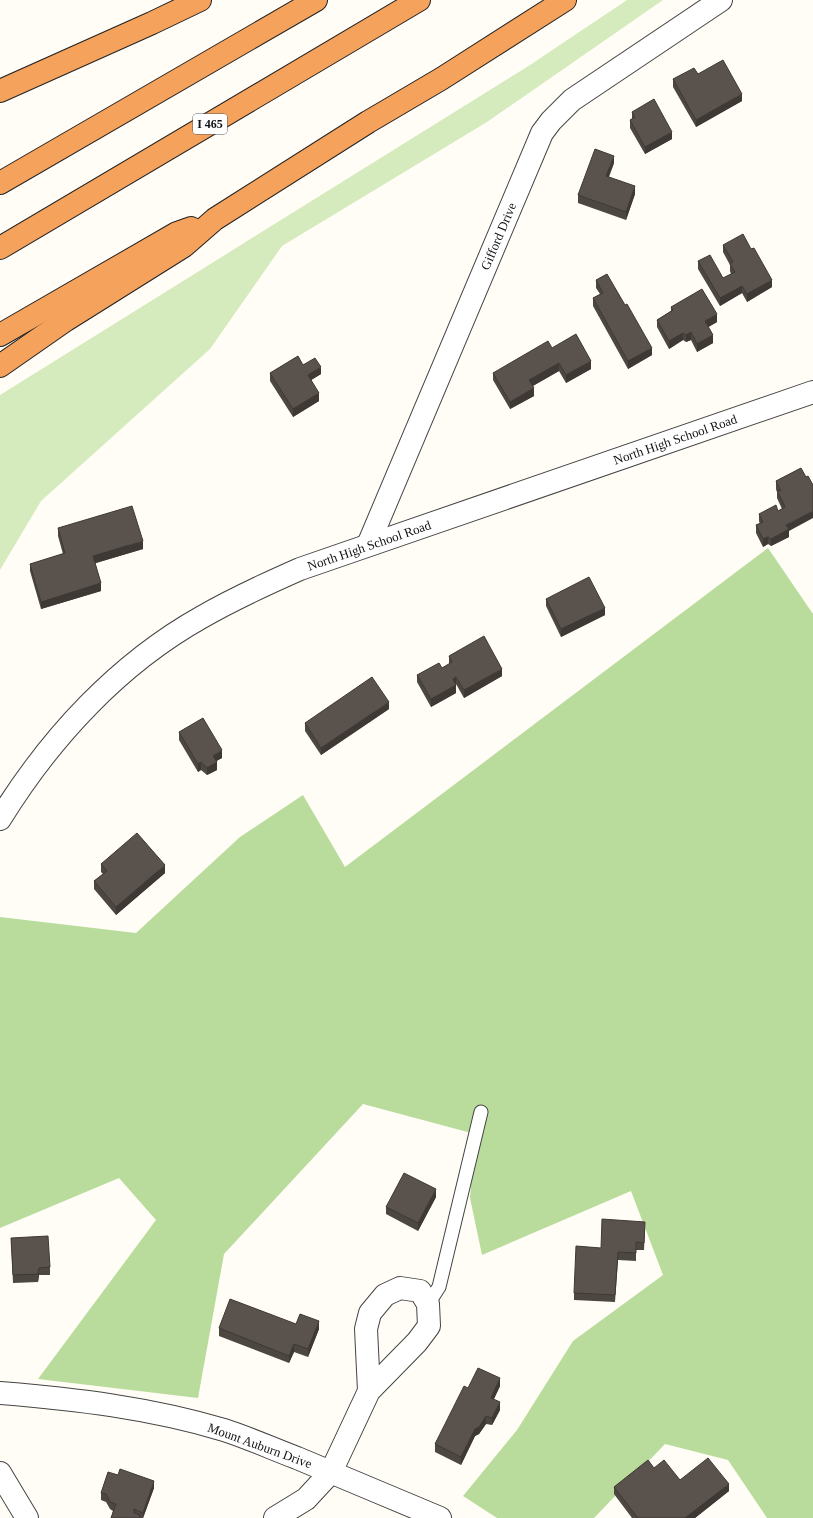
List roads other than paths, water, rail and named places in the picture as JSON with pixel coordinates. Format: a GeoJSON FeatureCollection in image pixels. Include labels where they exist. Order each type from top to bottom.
{"type":"FeatureCollection","features":[{"type":"Feature","properties":{"kind":"highway"},"geometry":{"type":"LineString","coordinates":[[0,92],[200,0]]}},
{"type":"Feature","properties":{"kind":"highway"},"geometry":{"type":"LineString","coordinates":[[0,183],[316,0]]}},
{"type":"Feature","properties":{"kind":"highway","name":"I 465"},"geometry":{"type":"LineString","coordinates":[[0,248],[419,0]]}},
{"type":"Feature","properties":{"kind":"highway"},"geometry":{"type":"LineString","coordinates":[[0,366],[66,320],[184,246],[215,219],[565,0]]}},
{"type":"Feature","properties":{"kind":"highway"},"geometry":{"type":"LineString","coordinates":[[0,335],[177,233],[215,219]]}},
{"type":"Feature","properties":{"kind":"street","name":"Gifford Drive"},"geometry":{"type":"LineString","coordinates":[[368,545],[542,133],[551,120],[572,100],[721,0]]}},
{"type":"Feature","properties":{"kind":"street","name":"North High School Road"},"geometry":{"type":"LineString","coordinates":[[0,818],[29,774],[67,728],[94,700],[149,652],[201,617],[255,588],[300,569],[368,545],[813,392]]}},
{"type":"Feature","properties":{"kind":"street"},"geometry":{"type":"LineString","coordinates":[[275,1518],[306,1499],[331,1472],[369,1391],[417,1342],[429,1326],[428,1304],[420,1291],[400,1288],[385,1295],[370,1313],[366,1329],[369,1391]]}},
{"type":"Feature","properties":{"kind":"street","name":"Mount Auburn Drive"},"geometry":{"type":"LineString","coordinates":[[0,1393],[38,1395],[102,1403],[183,1419],[242,1436],[440,1518]]}},
{"type":"Feature","properties":{"kind":"street"},"geometry":{"type":"LineString","coordinates":[[0,1473],[27,1518]]}},
{"type":"Feature","properties":{"kind":"lane"},"geometry":{"type":"LineString","coordinates":[[428,1304],[439,1287],[481,1112]]}}]}
